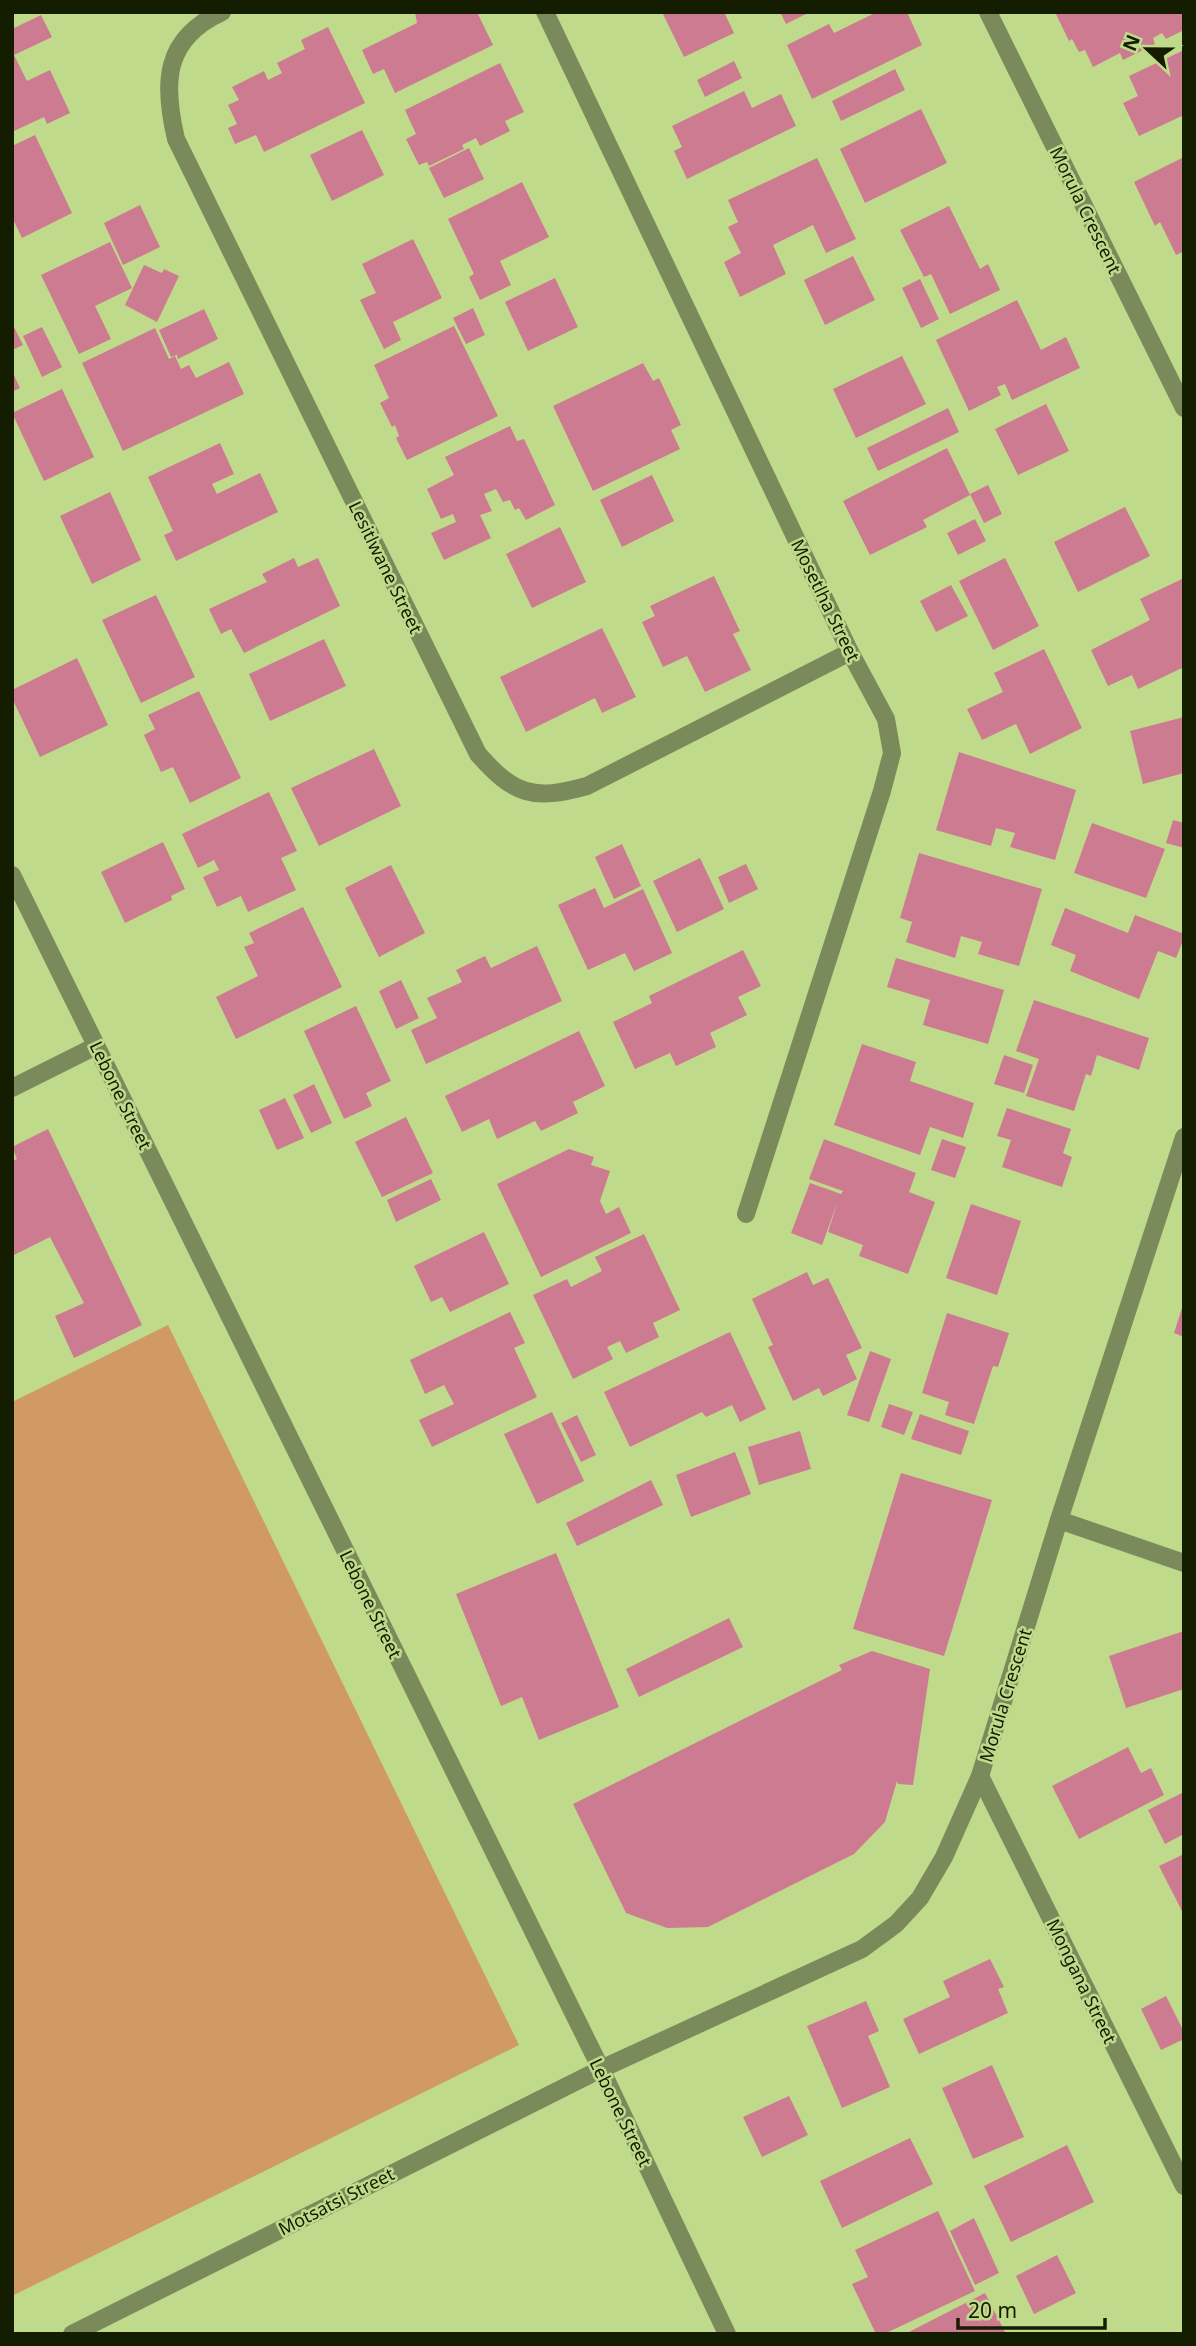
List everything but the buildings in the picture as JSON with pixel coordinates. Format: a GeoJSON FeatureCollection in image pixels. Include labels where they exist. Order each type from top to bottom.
{"type":"FeatureCollection","features":[{"type":"Feature","properties":{"kind":"street","name":"Lesitlwane Street"},"geometry":{"type":"LineString","coordinates":[[222,12],[185,39],[168,69],[168,106],[176,139],[478,754],[501,779],[524,791],[555,795],[587,786],[850,652]]}},
{"type":"Feature","properties":{"kind":"street","name":"Mosetlha Street"},"geometry":{"type":"LineString","coordinates":[[545,12],[850,652],[886,719],[891,753],[878,805],[746,1214]]}},
{"type":"Feature","properties":{"kind":"street","name":"Morula Crescent"},"geometry":{"type":"LineString","coordinates":[[988,12],[1184,408]]}},
{"type":"Feature","properties":{"kind":"street","name":"Lebone Street"},"geometry":{"type":"LineString","coordinates":[[12,875],[601,2069],[727,2334]]}},
{"type":"Feature","properties":{"kind":"street"},"geometry":{"type":"LineString","coordinates":[[12,1088],[96,1046]]}},
{"type":"Feature","properties":{"kind":"street","name":"Morula Crescent"},"geometry":{"type":"LineString","coordinates":[[601,2069],[862,1949],[896,1924],[920,1898],[944,1857],[980,1776],[1059,1520],[1183,1141]]}},
{"type":"Feature","properties":{"kind":"street"},"geometry":{"type":"LineString","coordinates":[[1059,1520],[1184,1563]]}},
{"type":"Feature","properties":{"kind":"street","name":"Mongana Street"},"geometry":{"type":"LineString","coordinates":[[980,1776],[1184,2186]]}},
{"type":"Feature","properties":{"kind":"street","name":"Motsatsi Street"},"geometry":{"type":"LineString","coordinates":[[72,2334],[601,2069]]}},
{"type":"Feature","properties":{"kind":"shaded area"},"geometry":{"type":"Polygon","coordinates":[[[168,1325],[519,2045],[12,2296],[12,1402],[168,1325]]]}}]}
